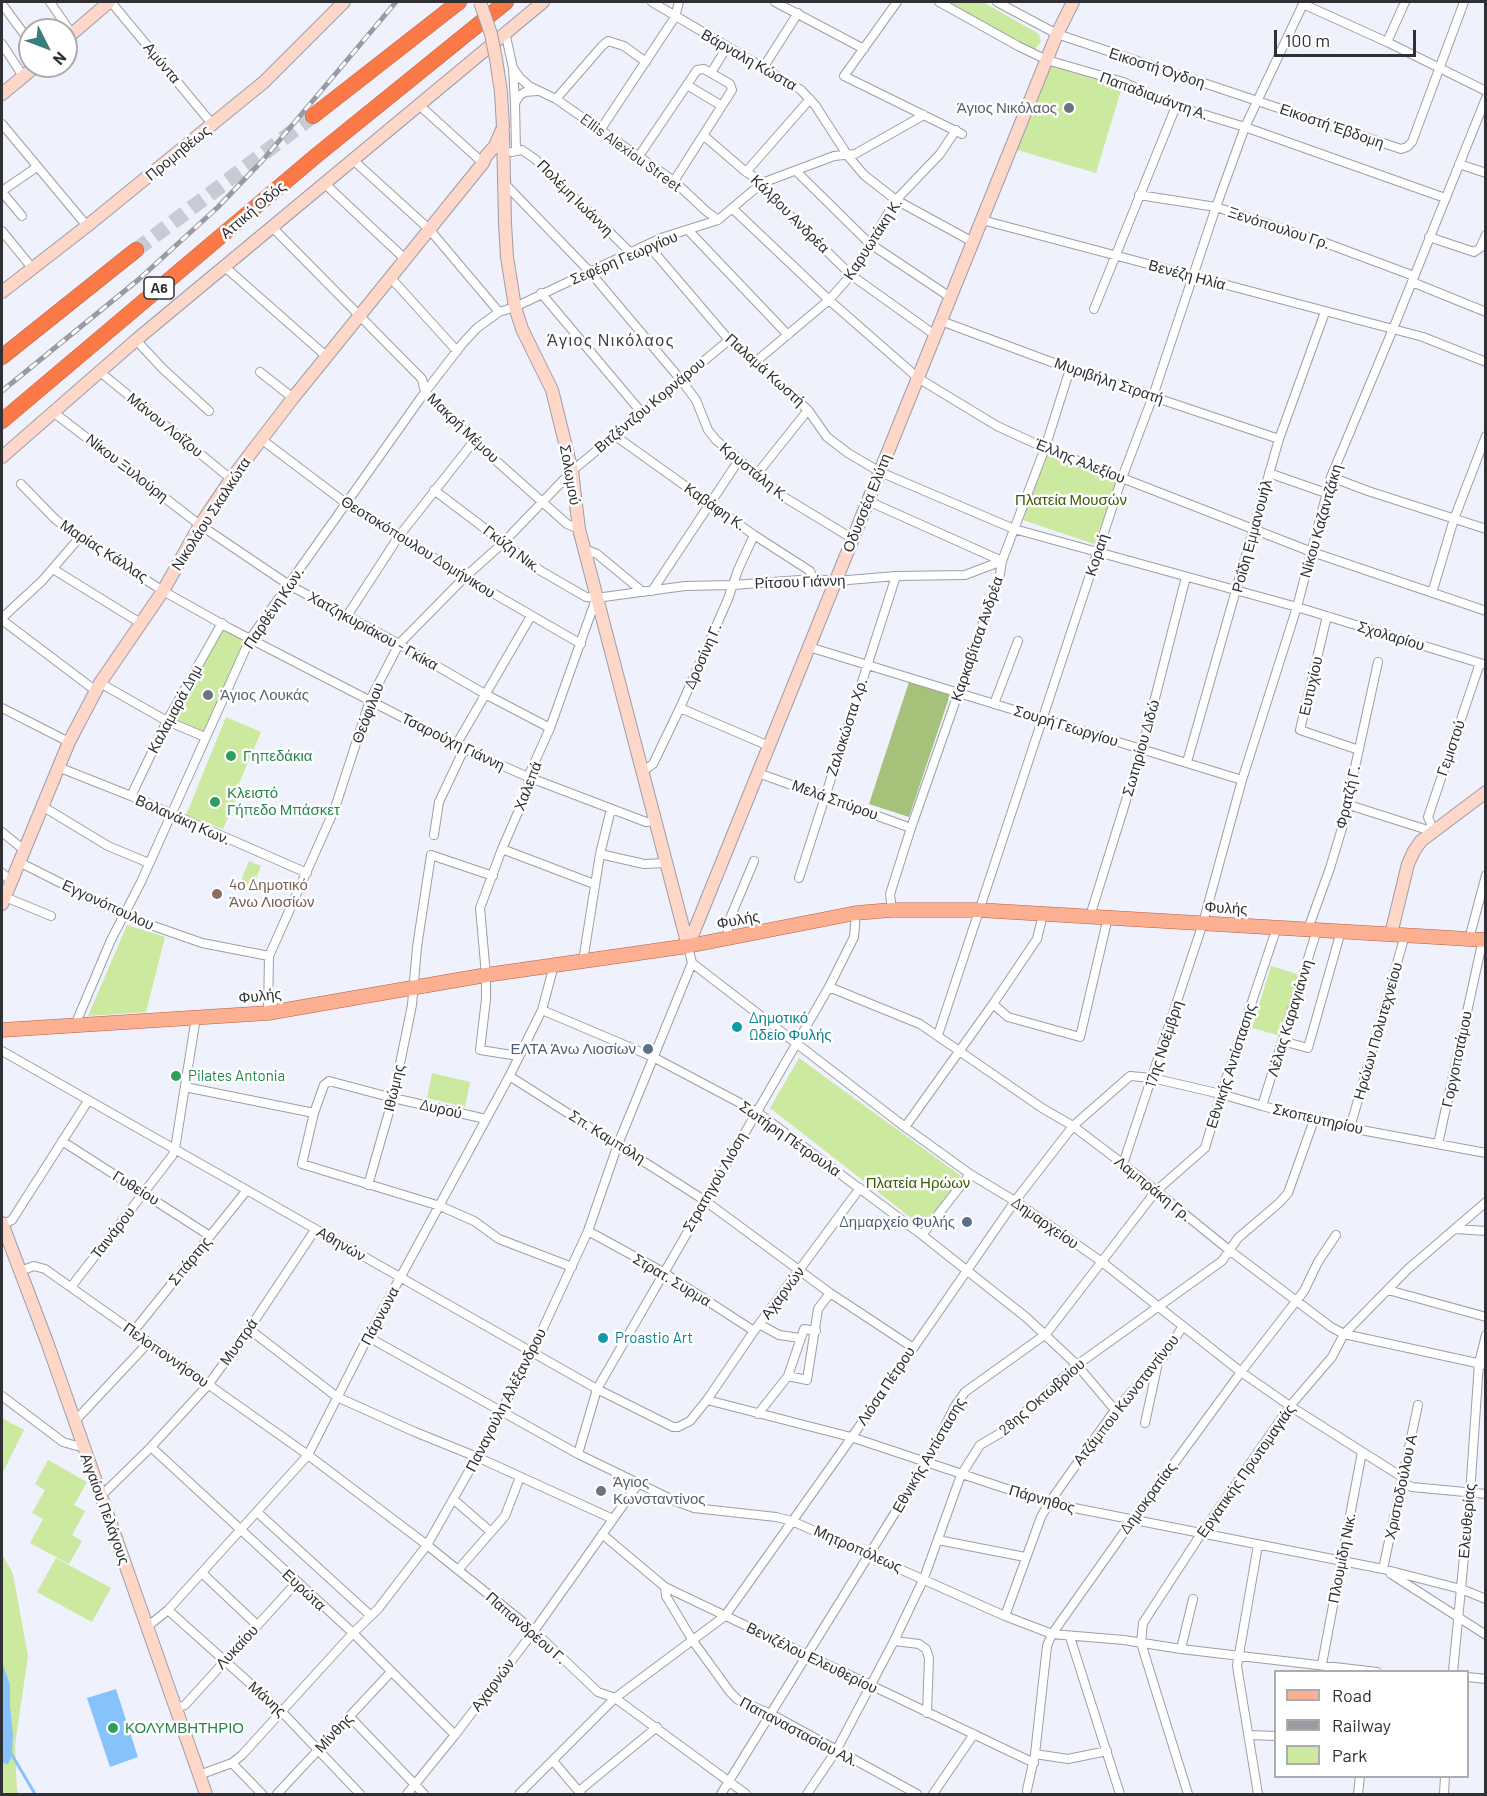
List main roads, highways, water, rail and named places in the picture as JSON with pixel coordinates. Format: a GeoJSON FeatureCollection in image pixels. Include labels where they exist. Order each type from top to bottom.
{"type":"FeatureCollection","features":[{"type":"Feature","properties":{"kind":"highway"},"geometry":{"type":"LineString","coordinates":[[313,116],[459,2]]}},
{"type":"Feature","properties":{"kind":"highway","name":"Αττική Οδός"},"geometry":{"type":"LineString","coordinates":[[2,421],[317,155],[506,2]]}},
{"type":"Feature","properties":{"kind":"highway"},"geometry":{"type":"LineString","coordinates":[[2,357],[136,250]]}},
{"type":"Feature","properties":{"kind":"main road","name":"Φυλής"},"geometry":{"type":"LineString","coordinates":[[2,1030],[268,1013],[486,975],[688,946],[856,913],[892,910],[978,910],[1479,939]]}},
{"type":"Feature","properties":{"kind":"water"},"geometry":{"type":"Polygon","coordinates":[[[2,1662],[10,1685],[13,1736],[12,1755],[8,1764],[2,1763],[2,1662]]]}},
{"type":"Feature","properties":{"kind":"water","name":"ΚΟΛΥΜΒΗΤΗΡΙΟ"},"geometry":{"type":"Polygon","coordinates":[[[116,1689],[138,1757],[110,1767],[87,1698],[116,1689]]]}},
{"type":"Feature","properties":{"kind":"waterway"},"geometry":{"type":"LineString","coordinates":[[12,1755],[35,1794]]}},
{"type":"Feature","properties":{"kind":"tunnel"},"geometry":{"type":"LineString","coordinates":[[136,250],[313,116]]}},
{"type":"Feature","properties":{"kind":"railway"},"geometry":{"type":"LineString","coordinates":[[2,391],[138,280],[218,207],[262,161],[396,2]]}},
{"type":"Feature","properties":{"kind":"place","name":"Άγιος Νικόλαος"},"geometry":{"type":"Point","coordinates":[1069,108]}},
{"type":"Feature","properties":{"kind":"place","name":"Άγιος Λουκάς"},"geometry":{"type":"Point","coordinates":[208,695]}},
{"type":"Feature","properties":{"kind":"place","name":"Γηπεδάκια"},"geometry":{"type":"Point","coordinates":[231,756]}},
{"type":"Feature","properties":{"kind":"place","name":"Κλειστό Γήπεδο Μπάσκετ"},"geometry":{"type":"Point","coordinates":[215,802]}},
{"type":"Feature","properties":{"kind":"place","name":"4ο Δημοτικό Άνω Λιοσίων"},"geometry":{"type":"Point","coordinates":[217,894]}},
{"type":"Feature","properties":{"kind":"place","name":"Δημοτικό Ωδείο Φυλής"},"geometry":{"type":"Point","coordinates":[737,1027]}},
{"type":"Feature","properties":{"kind":"place","name":"ΕΛΤΑ Άνω Λιοσίων"},"geometry":{"type":"Point","coordinates":[648,1049]}},
{"type":"Feature","properties":{"kind":"place","name":"Pilates Antonia"},"geometry":{"type":"Point","coordinates":[176,1076]}},
{"type":"Feature","properties":{"kind":"place","name":"Δημαρχείο Φυλής"},"geometry":{"type":"Point","coordinates":[967,1222]}},
{"type":"Feature","properties":{"kind":"place","name":"Proastio Art"},"geometry":{"type":"Point","coordinates":[603,1338]}},
{"type":"Feature","properties":{"kind":"place","name":"Άγιος Κωνσταντίνος"},"geometry":{"type":"Point","coordinates":[601,1491]}},
{"type":"Feature","properties":{"kind":"place","name":"ΚΟΛΥΜΒΗΤΗΡΙΟ"},"geometry":{"type":"Point","coordinates":[113,1728]}},
{"type":"Feature","properties":{"kind":"district","name":"Άγιος Νικόλαος"},"geometry":{"type":"Point","coordinates":[611,341]}},
{"type":"Feature","properties":{"kind":"park label","name":"Πλατεία Μουσών"},"geometry":{"type":"Point","coordinates":[1071,500]}},
{"type":"Feature","properties":{"kind":"park label","name":"Πλατεία Ηρώων"},"geometry":{"type":"Point","coordinates":[918,1183]}}]}
